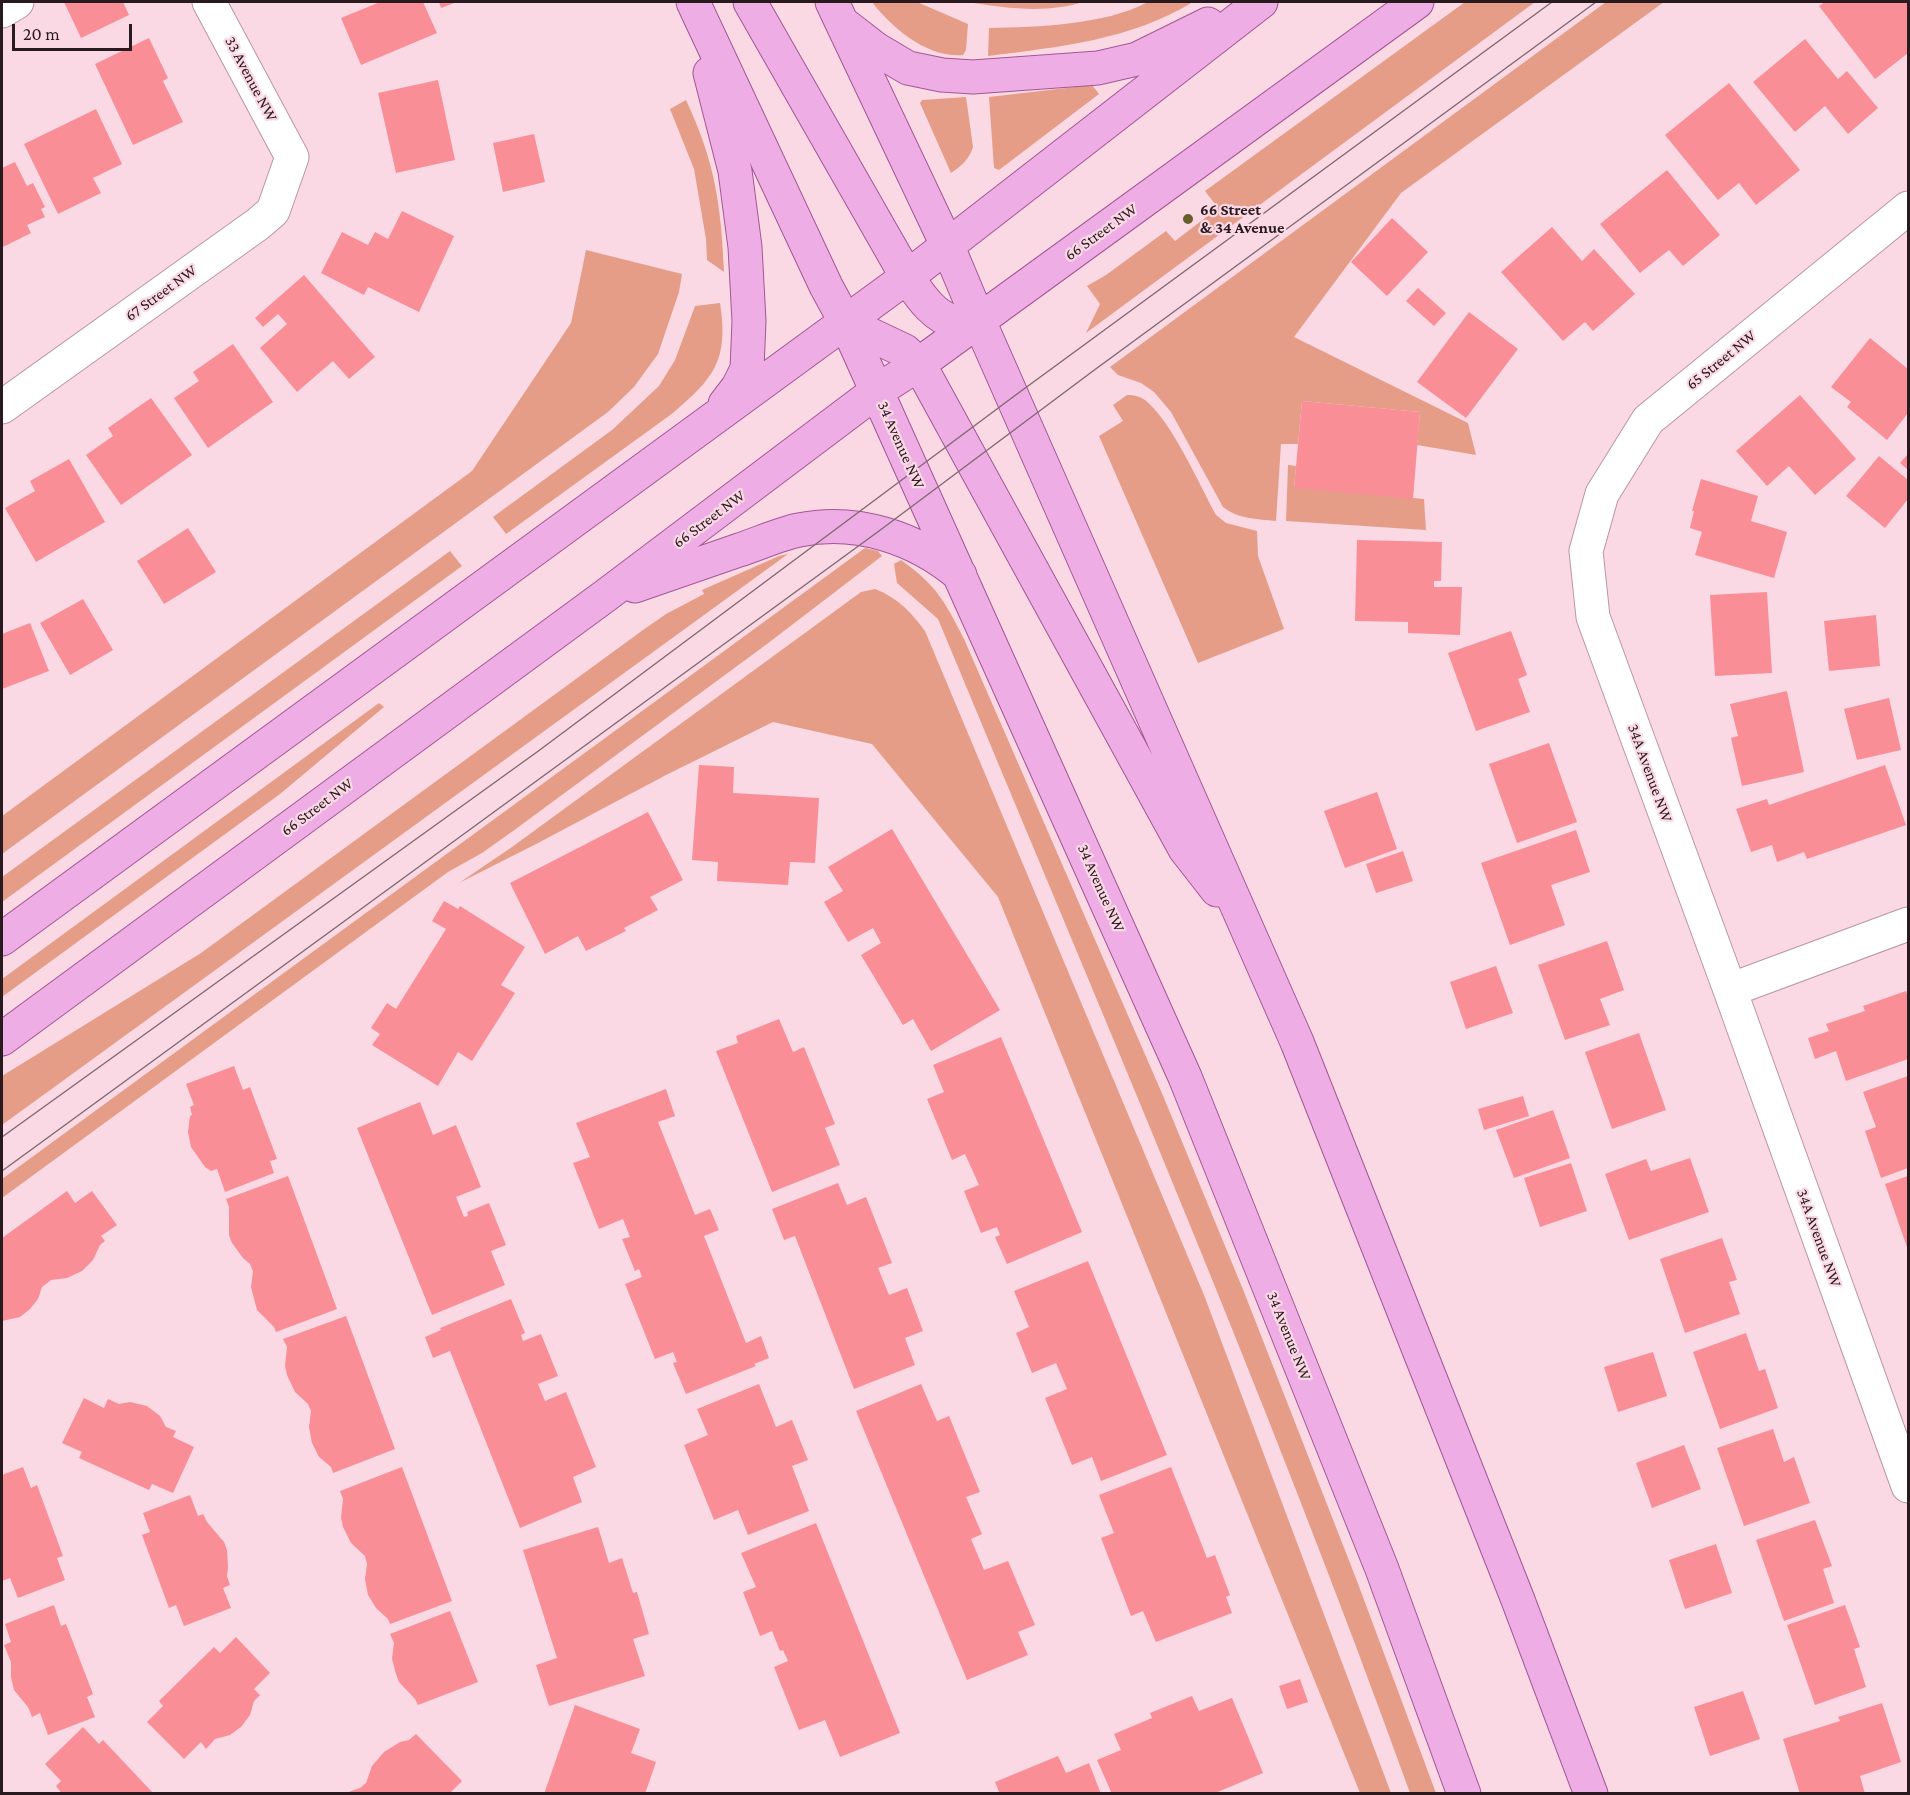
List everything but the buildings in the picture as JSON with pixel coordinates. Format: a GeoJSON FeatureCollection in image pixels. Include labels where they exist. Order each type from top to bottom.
{"type":"FeatureCollection","features":[{"type":"Feature","properties":{"kind":"main road","name":"34 Avenue NW"},"geometry":{"type":"LineString","coordinates":[[692,2],[826,286],[846,322],[1185,1077],[1382,1569],[1464,1794]]}},
{"type":"Feature","properties":{"kind":"main road"},"geometry":{"type":"LineString","coordinates":[[692,2],[735,171],[746,258],[749,321],[747,369],[738,387],[718,414]]}},
{"type":"Feature","properties":{"kind":"main road"},"geometry":{"type":"LineString","coordinates":[[750,2],[907,278],[924,301],[938,314],[956,323],[979,321]]}},
{"type":"Feature","properties":{"kind":"main road"},"geometry":{"type":"LineString","coordinates":[[837,13],[876,49],[908,68],[942,75],[979,77],[1098,68],[1137,58],[1179,40],[1249,2]]}},
{"type":"Feature","properties":{"kind":"main road"},"geometry":{"type":"LineString","coordinates":[[2,939],[907,278],[1260,2]]}},
{"type":"Feature","properties":{"kind":"main road","name":"66 Street NW"},"geometry":{"type":"LineString","coordinates":[[2,1039],[605,596],[877,391],[979,321],[1417,2]]}},
{"type":"Feature","properties":{"kind":"main road"},"geometry":{"type":"LineString","coordinates":[[837,13],[948,247],[1297,1042],[1518,1600],[1591,1794]]}},
{"type":"Feature","properties":{"kind":"main road"},"geometry":{"type":"LineString","coordinates":[[846,322],[905,351],[919,364],[1185,849],[1248,929]]}},
{"type":"Feature","properties":{"kind":"main road"},"geometry":{"type":"LineString","coordinates":[[605,596],[799,530],[838,526],[879,531],[941,559],[961,576]]}},
{"type":"Feature","properties":{"kind":"street"},"geometry":{"type":"LineString","coordinates":[[2,12],[17,2]]}},
{"type":"Feature","properties":{"kind":"street","name":"33 Avenue NW"},"geometry":{"type":"LineString","coordinates":[[209,2],[292,157]]}},
{"type":"Feature","properties":{"kind":"street","name":"67 Street NW"},"geometry":{"type":"LineString","coordinates":[[2,407],[273,212],[292,157]]}},
{"type":"Feature","properties":{"kind":"street","name":"65 Street NW"},"geometry":{"type":"LineString","coordinates":[[1586,551],[1602,494],[1648,420],[1903,221]]}},
{"type":"Feature","properties":{"kind":"street","name":"34A Avenue NW"},"geometry":{"type":"LineString","coordinates":[[1586,551],[1593,617],[1731,990],[1908,1486]]}},
{"type":"Feature","properties":{"kind":"street"},"geometry":{"type":"LineString","coordinates":[[1731,990],[1908,924]]}},
{"type":"Feature","properties":{"kind":"shaded area"},"geometry":{"type":"Polygon","coordinates":[[[872,2],[917,2],[968,24],[966,50],[963,55],[950,55],[924,46],[900,31],[872,2]]]}},
{"type":"Feature","properties":{"kind":"shaded area"},"geometry":{"type":"Polygon","coordinates":[[[967,2],[1083,2],[1040,9],[967,2]]]}},
{"type":"Feature","properties":{"kind":"shaded area"},"geometry":{"type":"Polygon","coordinates":[[[1148,2],[1193,2],[1145,25],[1094,40],[988,56],[989,28],[1091,20],[1131,10],[1148,2]]]}},
{"type":"Feature","properties":{"kind":"shaded area"},"geometry":{"type":"Polygon","coordinates":[[[1465,2],[1535,2],[1086,333],[1100,304],[1087,286],[1106,275],[1166,231],[1175,241],[1218,208],[1205,191],[1465,2]]]}},
{"type":"Feature","properties":{"kind":"shaded area"},"geometry":{"type":"Polygon","coordinates":[[[1606,2],[1664,2],[1401,193],[1294,337],[1468,423],[1476,455],[1417,445],[1420,412],[1302,401],[1298,444],[1281,444],[1276,521],[1241,516],[1223,507],[1171,412],[1154,392],[1141,383],[1118,375],[1110,367],[1606,2]]]}},
{"type":"Feature","properties":{"kind":"shaded area"},"geometry":{"type":"Polygon","coordinates":[[[1092,85],[1099,94],[999,170],[994,168],[989,97],[1092,85]]]}},
{"type":"Feature","properties":{"kind":"shaded area"},"geometry":{"type":"Polygon","coordinates":[[[966,97],[973,147],[964,162],[951,173],[920,103],[922,100],[966,97]]]}},
{"type":"Feature","properties":{"kind":"shaded area"},"geometry":{"type":"Polygon","coordinates":[[[686,100],[704,143],[715,184],[724,272],[707,260],[706,239],[694,169],[670,109],[686,100]]]}},
{"type":"Feature","properties":{"kind":"shaded area"},"geometry":{"type":"Polygon","coordinates":[[[586,250],[682,274],[679,292],[658,354],[634,387],[608,412],[2,854],[2,816],[472,471],[571,323],[586,250]]]}},
{"type":"Feature","properties":{"kind":"shaded area"},"geometry":{"type":"Polygon","coordinates":[[[720,303],[722,339],[720,354],[708,378],[699,389],[673,413],[506,534],[493,517],[612,430],[659,386],[675,360],[695,306],[720,303]]]}},
{"type":"Feature","properties":{"kind":"shaded area"},"geometry":{"type":"Polygon","coordinates":[[[1127,395],[1145,400],[1165,422],[1216,515],[1226,523],[1257,531],[1258,556],[1284,629],[1198,663],[1099,436],[1123,421],[1113,405],[1127,395]]]}},
{"type":"Feature","properties":{"kind":"shaded area"},"geometry":{"type":"Polygon","coordinates":[[[1288,465],[1296,466],[1294,487],[1424,499],[1426,530],[1286,521],[1288,465]]]}},
{"type":"Feature","properties":{"kind":"shaded area"},"geometry":{"type":"Polygon","coordinates":[[[865,548],[878,551],[882,556],[767,644],[513,831],[482,853],[448,872],[2,1198],[2,1179],[865,548]]]}},
{"type":"Feature","properties":{"kind":"shaded area"},"geometry":{"type":"Polygon","coordinates":[[[450,551],[462,566],[2,902],[2,877],[450,551]]]}},
{"type":"Feature","properties":{"kind":"shaded area"},"geometry":{"type":"Polygon","coordinates":[[[788,554],[2,1125],[2,1076],[201,953],[643,630],[666,614],[704,594],[702,590],[788,554]]]}},
{"type":"Feature","properties":{"kind":"shaded area"},"geometry":{"type":"Polygon","coordinates":[[[901,560],[931,586],[951,614],[964,639],[1164,1098],[1244,1292],[1357,1581],[1436,1793],[1410,1793],[1299,1497],[1121,1057],[938,619],[897,583],[894,564],[901,560]]]}},
{"type":"Feature","properties":{"kind":"shaded area"},"geometry":{"type":"Polygon","coordinates":[[[875,589],[903,606],[925,631],[1204,1295],[1391,1793],[1360,1793],[998,897],[872,744],[773,722],[459,883],[512,847],[861,592],[875,589]]]}},
{"type":"Feature","properties":{"kind":"shaded area"},"geometry":{"type":"Polygon","coordinates":[[[379,703],[384,707],[280,794],[2,997],[2,979],[379,703]]]}},
{"type":"Feature","properties":{"kind":"tram line"},"geometry":{"type":"LineString","coordinates":[[2,1137],[537,752],[1013,397],[1552,2]]}},
{"type":"Feature","properties":{"kind":"tram line"},"geometry":{"type":"LineString","coordinates":[[2,1171],[879,531],[1596,2]]}},
{"type":"Feature","properties":{"kind":"place","name":"66 Street & 34 Avenue"},"geometry":{"type":"Point","coordinates":[1188,219]}}]}
